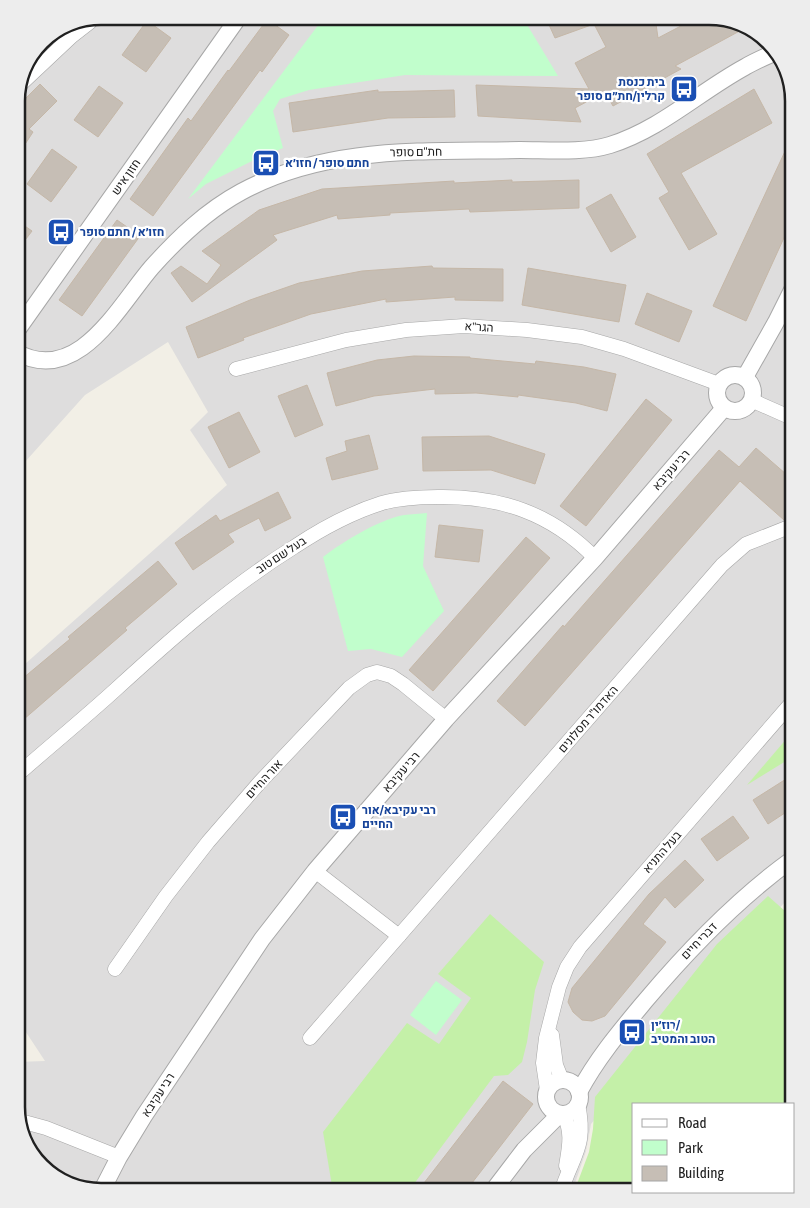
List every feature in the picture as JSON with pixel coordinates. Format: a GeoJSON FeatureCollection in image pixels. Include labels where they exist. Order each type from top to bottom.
{"type":"FeatureCollection","features":[{"type":"Feature","properties":{"kind":"street","name":"חזון איש"},"geometry":{"type":"LineString","coordinates":[[25,319],[233,25]]}},
{"type":"Feature","properties":{"kind":"street"},"geometry":{"type":"LineString","coordinates":[[30,76],[84,27]]}},
{"type":"Feature","properties":{"kind":"street","name":"חת\"ם סופר"},"geometry":{"type":"LineString","coordinates":[[25,356],[47,361],[66,358],[83,348],[100,332],[152,268],[182,235],[205,215],[241,192],[288,170],[339,158],[382,153],[537,150],[609,145],[652,127],[744,67],[769,55]]}},
{"type":"Feature","properties":{"kind":"street"},"geometry":{"type":"LineString","coordinates":[[744,377],[785,304]]}},
{"type":"Feature","properties":{"kind":"street","name":"הגר\"א"},"geometry":{"type":"LineString","coordinates":[[236,369],[346,340],[406,330],[464,326],[527,330],[582,337],[624,349],[718,384]]}},
{"type":"Feature","properties":{"kind":"street"},"geometry":{"type":"LineString","coordinates":[[739,375],[744,377],[751,385],[753,395],[748,405],[734,411],[724,408],[717,400],[718,384],[727,376],[739,375]]}},
{"type":"Feature","properties":{"kind":"street"},"geometry":{"type":"LineString","coordinates":[[751,400],[785,415]]}},
{"type":"Feature","properties":{"kind":"street","name":"רבי עקיבא"},"geometry":{"type":"LineString","coordinates":[[106,1183],[144,1116],[262,938],[315,871],[446,720],[595,558],[724,408]]}},
{"type":"Feature","properties":{"kind":"street","name":"בעל שם טוב"},"geometry":{"type":"LineString","coordinates":[[25,768],[167,643],[256,570],[344,518],[382,503],[410,497],[446,496],[476,498],[506,504],[555,525],[577,540],[595,558]]}},
{"type":"Feature","properties":{"kind":"street","name":"האדמו\"ר מסלונים"},"geometry":{"type":"LineString","coordinates":[[310,1038],[722,565],[746,544],[785,529]]}},
{"type":"Feature","properties":{"kind":"street","name":"אור החיים"},"geometry":{"type":"LineString","coordinates":[[115,969],[166,896],[208,842],[260,782],[349,688],[367,675],[377,672],[391,676],[404,684],[446,720]]}},
{"type":"Feature","properties":{"kind":"street","name":"בעל התניא"},"geometry":{"type":"LineString","coordinates":[[546,1096],[543,1056],[559,987],[567,967],[580,947],[785,710]]}},
{"type":"Feature","properties":{"kind":"street","name":"דברי חיים"},"geometry":{"type":"LineString","coordinates":[[578,1098],[589,1073],[616,1036],[674,968],[723,917],[769,876],[785,864]]}},
{"type":"Feature","properties":{"kind":"street"},"geometry":{"type":"LineString","coordinates":[[315,871],[398,936]]}},
{"type":"Feature","properties":{"kind":"street","name":"בעל התניא"},"geometry":{"type":"LineString","coordinates":[[552,1017],[554,1058],[558,1071],[564,1080]]}},
{"type":"Feature","properties":{"kind":"street","name":"דברי חיים"},"geometry":{"type":"LineString","coordinates":[[564,1080],[616,1036]]}},
{"type":"Feature","properties":{"kind":"street"},"geometry":{"type":"LineString","coordinates":[[524,1150],[553,1083],[564,1080],[574,1084],[578,1098],[582,1130],[581,1139],[565,1183]]}},
{"type":"Feature","properties":{"kind":"street"},"geometry":{"type":"LineString","coordinates":[[546,1096],[551,1109],[561,1114],[568,1125],[570,1139],[564,1183]]}},
{"type":"Feature","properties":{"kind":"street"},"geometry":{"type":"LineString","coordinates":[[499,1183],[524,1150],[561,1114],[572,1111],[578,1098]]}},
{"type":"Feature","properties":{"kind":"street"},"geometry":{"type":"LineString","coordinates":[[27,1123],[46,1128],[119,1157]]}},
{"type":"Feature","properties":{"kind":"shaded area"},"geometry":{"type":"Polygon","coordinates":[[[101,25],[714,25],[724,26],[743,33],[759,44],[775,63],[782,81],[785,101],[785,902],[682,1013],[591,1124],[586,1151],[575,1183],[96,1183],[63,1173],[47,1161],[35,1145],[26,1117],[25,1062],[45,1061],[25,1031],[25,664],[227,485],[190,430],[208,412],[168,342],[85,395],[25,462],[25,96],[31,72],[38,59],[47,47],[72,31],[86,26],[101,25]]]}},
{"type":"Feature","properties":{"kind":"green space"},"geometry":{"type":"Polygon","coordinates":[[[318,25],[527,25],[558,76],[405,75],[309,90],[280,99],[273,111],[283,148],[206,184],[188,199],[318,25]]]}},
{"type":"Feature","properties":{"kind":"green space"},"geometry":{"type":"Polygon","coordinates":[[[427,513],[423,566],[444,611],[402,657],[371,649],[348,651],[323,557],[351,538],[383,521],[404,515],[427,513]]]}},
{"type":"Feature","properties":{"kind":"green space"},"geometry":{"type":"Polygon","coordinates":[[[785,741],[785,762],[747,785],[785,741]]]}},
{"type":"Feature","properties":{"kind":"green space"},"geometry":{"type":"Polygon","coordinates":[[[768,896],[785,911],[785,1103],[632,1103],[632,1183],[577,1183],[589,1152],[595,1097],[717,944],[768,896]]]}},
{"type":"Feature","properties":{"kind":"green space"},"geometry":{"type":"Polygon","coordinates":[[[490,914],[544,962],[535,990],[522,1062],[508,1075],[494,1076],[415,1183],[332,1183],[323,1132],[407,1023],[439,1044],[471,998],[438,974],[490,914]]]}},
{"type":"Feature","properties":{"kind":"green space"},"geometry":{"type":"Polygon","coordinates":[[[436,981],[462,1000],[436,1035],[410,1015],[436,981]]]}},
{"type":"Feature","properties":{"kind":"building"},"geometry":{"type":"Polygon","coordinates":[[[144,25],[153,25],[171,38],[146,72],[122,55],[144,25]]]}},
{"type":"Feature","properties":{"kind":"building"},"geometry":{"type":"Polygon","coordinates":[[[263,25],[275,25],[289,35],[262,72],[260,70],[153,216],[130,199],[188,118],[191,121],[263,25]]]}},
{"type":"Feature","properties":{"kind":"building"},"geometry":{"type":"Polygon","coordinates":[[[549,25],[591,25],[555,38],[549,25]]]}},
{"type":"Feature","properties":{"kind":"building"},"geometry":{"type":"Polygon","coordinates":[[[595,25],[656,25],[658,38],[683,25],[724,26],[739,31],[675,66],[681,69],[613,106],[605,92],[575,108],[581,122],[478,116],[476,85],[589,89],[575,63],[606,47],[595,25]]]}},
{"type":"Feature","properties":{"kind":"building"},"geometry":{"type":"Polygon","coordinates":[[[40,84],[57,101],[29,129],[33,132],[25,144],[25,99],[40,84]]]}},
{"type":"Feature","properties":{"kind":"building"},"geometry":{"type":"Polygon","coordinates":[[[99,86],[123,103],[98,137],[74,120],[99,86]]]}},
{"type":"Feature","properties":{"kind":"building"},"geometry":{"type":"Polygon","coordinates":[[[754,89],[772,123],[681,173],[717,234],[689,250],[659,198],[669,192],[647,154],[754,89]]]}},
{"type":"Feature","properties":{"kind":"building"},"geometry":{"type":"Polygon","coordinates":[[[378,90],[378,92],[454,90],[455,117],[388,118],[293,132],[289,103],[378,90]]]}},
{"type":"Feature","properties":{"kind":"building"},"geometry":{"type":"Polygon","coordinates":[[[52,149],[77,167],[51,202],[27,184],[52,149]]]}},
{"type":"Feature","properties":{"kind":"building"},"geometry":{"type":"Polygon","coordinates":[[[785,151],[785,236],[746,321],[713,306],[785,151]]]}},
{"type":"Feature","properties":{"kind":"building"},"geometry":{"type":"Polygon","coordinates":[[[512,180],[512,182],[579,180],[579,208],[470,212],[469,209],[390,213],[390,215],[338,219],[337,215],[273,235],[277,240],[192,302],[171,273],[181,266],[207,284],[221,265],[202,251],[259,210],[322,189],[454,181],[454,183],[512,180]]]}},
{"type":"Feature","properties":{"kind":"building"},"geometry":{"type":"Polygon","coordinates":[[[611,194],[636,237],[611,252],[586,208],[611,194]]]}},
{"type":"Feature","properties":{"kind":"building"},"geometry":{"type":"Polygon","coordinates":[[[117,220],[140,236],[82,316],[59,300],[117,220]]]}},
{"type":"Feature","properties":{"kind":"building"},"geometry":{"type":"Polygon","coordinates":[[[25,226],[32,231],[25,240],[25,226]]]}},
{"type":"Feature","properties":{"kind":"building"},"geometry":{"type":"Polygon","coordinates":[[[432,266],[433,268],[503,269],[503,301],[455,300],[455,297],[386,302],[386,299],[311,314],[243,338],[244,340],[198,358],[186,327],[250,300],[299,283],[362,271],[432,266]]]}},
{"type":"Feature","properties":{"kind":"building"},"geometry":{"type":"Polygon","coordinates":[[[528,268],[626,285],[619,322],[522,305],[528,268]]]}},
{"type":"Feature","properties":{"kind":"building"},"geometry":{"type":"Polygon","coordinates":[[[647,293],[692,311],[679,342],[635,324],[647,293]]]}},
{"type":"Feature","properties":{"kind":"building"},"geometry":{"type":"Polygon","coordinates":[[[414,356],[470,357],[535,364],[536,361],[584,367],[616,374],[607,411],[576,403],[518,395],[518,397],[476,393],[435,394],[435,389],[374,396],[336,406],[327,373],[377,360],[414,356]]]}},
{"type":"Feature","properties":{"kind":"building"},"geometry":{"type":"Polygon","coordinates":[[[307,385],[323,425],[295,437],[278,396],[307,385]]]}},
{"type":"Feature","properties":{"kind":"building"},"geometry":{"type":"Polygon","coordinates":[[[646,399],[672,420],[586,526],[560,506],[646,399]]]}},
{"type":"Feature","properties":{"kind":"building"},"geometry":{"type":"Polygon","coordinates":[[[239,412],[260,452],[229,468],[208,427],[239,412]]]}},
{"type":"Feature","properties":{"kind":"building"},"geometry":{"type":"Polygon","coordinates":[[[369,435],[378,469],[332,480],[326,458],[347,451],[345,441],[369,435]]]}},
{"type":"Feature","properties":{"kind":"building"},"geometry":{"type":"Polygon","coordinates":[[[489,436],[545,454],[535,484],[491,470],[423,471],[422,437],[489,436]]]}},
{"type":"Feature","properties":{"kind":"building"},"geometry":{"type":"Polygon","coordinates":[[[756,448],[785,473],[784,520],[740,481],[525,726],[497,701],[719,450],[739,467],[756,448]]]}},
{"type":"Feature","properties":{"kind":"building"},"geometry":{"type":"Polygon","coordinates":[[[278,492],[291,518],[265,531],[259,518],[228,534],[234,542],[193,570],[175,543],[216,515],[220,521],[278,492]]]}},
{"type":"Feature","properties":{"kind":"building"},"geometry":{"type":"Polygon","coordinates":[[[439,525],[483,530],[479,562],[435,557],[439,525]]]}},
{"type":"Feature","properties":{"kind":"building"},"geometry":{"type":"Polygon","coordinates":[[[526,537],[550,558],[433,691],[409,670],[526,537]]]}},
{"type":"Feature","properties":{"kind":"building"},"geometry":{"type":"Polygon","coordinates":[[[158,561],[177,584],[25,718],[25,676],[70,639],[68,637],[158,561]]]}},
{"type":"Feature","properties":{"kind":"building"},"geometry":{"type":"Polygon","coordinates":[[[785,780],[785,813],[768,824],[753,800],[785,780]]]}},
{"type":"Feature","properties":{"kind":"building"},"geometry":{"type":"Polygon","coordinates":[[[733,816],[749,838],[717,861],[701,839],[733,816]]]}},
{"type":"Feature","properties":{"kind":"building"},"geometry":{"type":"Polygon","coordinates":[[[685,860],[704,880],[675,908],[665,897],[643,924],[666,942],[605,1016],[592,1021],[582,1020],[573,1012],[568,1002],[572,988],[649,894],[685,860]]]}},
{"type":"Feature","properties":{"kind":"building"},"geometry":{"type":"Polygon","coordinates":[[[503,1081],[533,1104],[472,1183],[424,1183],[503,1081]]]}},
{"type":"Feature","properties":{"kind":"place","name":"בית כנסת קרלין/חת״ם סופר"},"geometry":{"type":"Point","coordinates":[684,89]}},
{"type":"Feature","properties":{"kind":"place","name":"חתם סופר / חזו׳א"},"geometry":{"type":"Point","coordinates":[266,163]}},
{"type":"Feature","properties":{"kind":"place","name":"חזו׳א / חתם סופר"},"geometry":{"type":"Point","coordinates":[61,232]}},
{"type":"Feature","properties":{"kind":"place","name":"רבי עקיבא/אור החיים"},"geometry":{"type":"Point","coordinates":[343,817]}},
{"type":"Feature","properties":{"kind":"place","name":"רוז׳ין/ הטוב והמטיב"},"geometry":{"type":"Point","coordinates":[632,1032]}}]}
